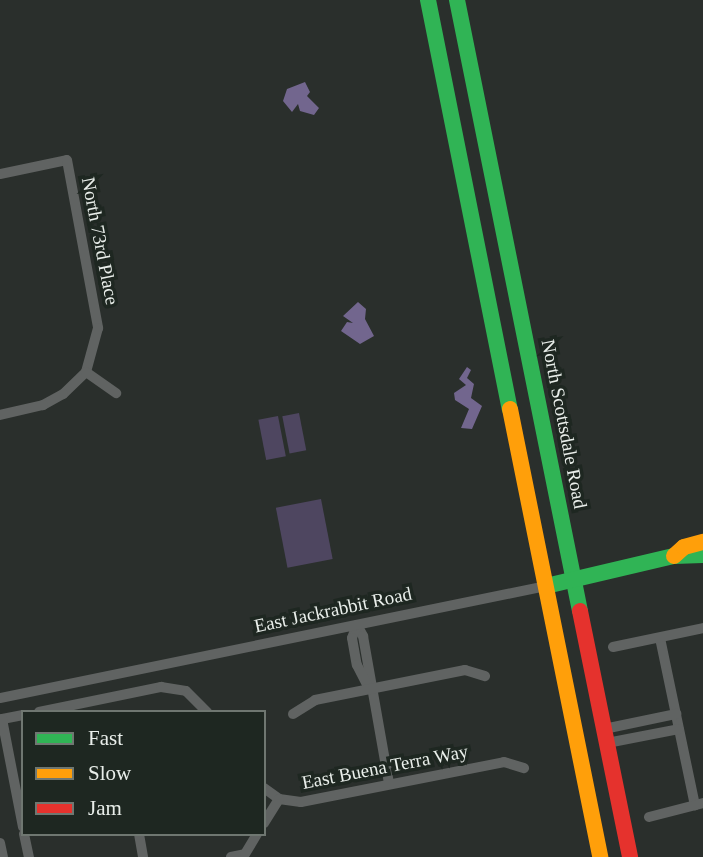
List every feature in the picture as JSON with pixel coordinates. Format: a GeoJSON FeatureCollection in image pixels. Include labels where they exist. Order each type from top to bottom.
{"type":"FeatureCollection","features":[{"type":"Feature","properties":{"kind":"main road"},"geometry":{"type":"LineString","coordinates":[[428,0],[600,857]]}},
{"type":"Feature","properties":{"kind":"main road","name":"North Scottsdale Road"},"geometry":{"type":"LineString","coordinates":[[457,0],[630,857]]}},
{"type":"Feature","properties":{"kind":"main road"},"geometry":{"type":"LineString","coordinates":[[483,273],[512,270]]}},
{"type":"Feature","properties":{"kind":"main road"},"geometry":{"type":"LineString","coordinates":[[498,348],[527,342]]}},
{"type":"Feature","properties":{"kind":"main road","name":"East Jackrabbit Road"},"geometry":{"type":"LineString","coordinates":[[674,556],[684,547],[703,542]]}},
{"type":"Feature","properties":{"kind":"main road","name":"East Jackrabbit Road"},"geometry":{"type":"LineString","coordinates":[[546,586],[674,556],[703,555]]}},
{"type":"Feature","properties":{"kind":"street","name":"North 73rd Place"},"geometry":{"type":"LineString","coordinates":[[0,174],[67,160],[98,328],[86,372]]}},
{"type":"Feature","properties":{"kind":"street"},"geometry":{"type":"LineString","coordinates":[[0,415],[43,405],[63,394],[86,372],[116,393]]}},
{"type":"Feature","properties":{"kind":"street","name":"East Jackrabbit Road"},"geometry":{"type":"LineString","coordinates":[[0,698],[546,586]]}},
{"type":"Feature","properties":{"kind":"street"},"geometry":{"type":"LineString","coordinates":[[356,625],[352,638],[357,665],[369,689],[388,784]]}},
{"type":"Feature","properties":{"kind":"street"},"geometry":{"type":"LineString","coordinates":[[613,647],[703,628]]}},
{"type":"Feature","properties":{"kind":"street"},"geometry":{"type":"LineString","coordinates":[[649,817],[699,804],[679,729],[660,638]]}},
{"type":"Feature","properties":{"kind":"street"},"geometry":{"type":"LineString","coordinates":[[293,715],[315,700],[369,689],[466,670],[485,676]]}},
{"type":"Feature","properties":{"kind":"street"},"geometry":{"type":"LineString","coordinates":[[49,710],[161,687],[186,691],[205,710]]}},
{"type":"Feature","properties":{"kind":"street"},"geometry":{"type":"LineString","coordinates":[[606,736],[676,714]]}},
{"type":"Feature","properties":{"kind":"street"},"geometry":{"type":"LineString","coordinates":[[21,715],[2,719],[21,817]]}},
{"type":"Feature","properties":{"kind":"street"},"geometry":{"type":"LineString","coordinates":[[606,736],[679,729]]}},
{"type":"Feature","properties":{"kind":"street","name":"East Buena Terra Way"},"geometry":{"type":"LineString","coordinates":[[266,820],[279,799],[302,802],[504,762],[524,768]]}},
{"type":"Feature","properties":{"kind":"street"},"geometry":{"type":"LineString","coordinates":[[266,789],[279,799]]}},
{"type":"Feature","properties":{"kind":"street"},"geometry":{"type":"LineString","coordinates":[[24,836],[29,857]]}},
{"type":"Feature","properties":{"kind":"street"},"geometry":{"type":"LineString","coordinates":[[139,836],[143,857]]}},
{"type":"Feature","properties":{"kind":"street"},"geometry":{"type":"LineString","coordinates":[[231,857],[245,854],[256,836]]}},
{"type":"Feature","properties":{"kind":"street"},"geometry":{"type":"LineString","coordinates":[[0,842],[3,857]]}},
{"type":"Feature","properties":{"kind":"shaded area"},"geometry":{"type":"Polygon","coordinates":[[[305,82],[310,92],[307,96],[319,108],[314,115],[300,111],[298,104],[292,112],[283,101],[287,89],[305,82]]]}},
{"type":"Feature","properties":{"kind":"shaded area"},"geometry":{"type":"Polygon","coordinates":[[[358,302],[366,309],[365,319],[374,336],[360,344],[341,331],[347,322],[353,323],[343,316],[358,302]]]}},
{"type":"Feature","properties":{"kind":"shaded area"},"geometry":{"type":"Polygon","coordinates":[[[467,367],[471,370],[467,378],[474,384],[471,398],[482,406],[472,429],[461,428],[469,409],[455,400],[454,393],[466,385],[459,379],[467,367]]]}},
{"type":"Feature","properties":{"kind":"shaded area"},"geometry":{"type":"Polygon","coordinates":[[[299,413],[306,450],[290,454],[282,416],[299,413]]]}},
{"type":"Feature","properties":{"kind":"shaded area"},"geometry":{"type":"Polygon","coordinates":[[[278,416],[286,456],[266,460],[258,420],[278,416]]]}},
{"type":"Feature","properties":{"kind":"shaded area"},"geometry":{"type":"Polygon","coordinates":[[[321,499],[333,559],[287,568],[276,508],[321,499]]]}},
{"type":"Feature","properties":{"kind":"traffic: fast"},"geometry":{"type":"LineString","coordinates":[[428,0],[510,409]]}},
{"type":"Feature","properties":{"kind":"traffic: fast"},"geometry":{"type":"LineString","coordinates":[[457,0],[580,611]]}},
{"type":"Feature","properties":{"kind":"traffic: fast"},"geometry":{"type":"LineString","coordinates":[[546,586],[674,556],[703,555]]}},
{"type":"Feature","properties":{"kind":"traffic: slow"},"geometry":{"type":"LineString","coordinates":[[510,409],[600,857]]}},
{"type":"Feature","properties":{"kind":"traffic: slow"},"geometry":{"type":"LineString","coordinates":[[674,556],[684,547],[703,542]]}},
{"type":"Feature","properties":{"kind":"traffic: jam"},"geometry":{"type":"LineString","coordinates":[[580,611],[630,857]]}}]}
